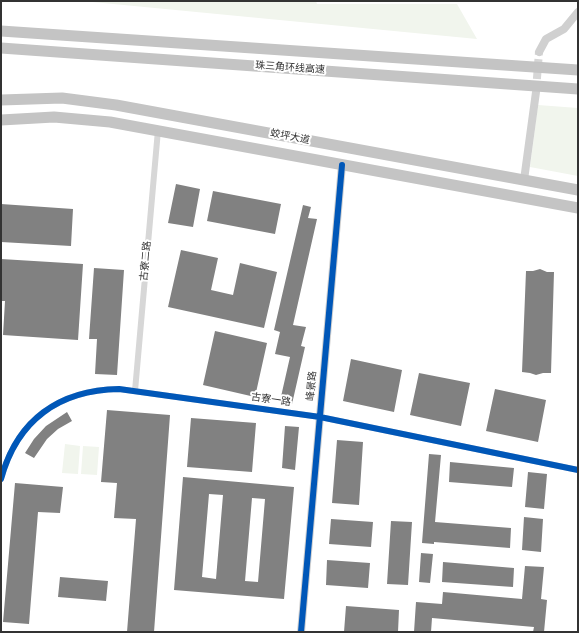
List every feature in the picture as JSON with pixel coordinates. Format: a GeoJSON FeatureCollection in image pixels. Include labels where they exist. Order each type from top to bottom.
{"type":"FeatureCollection","features":[{"type":"Feature","properties":{"kind":"highway","name":"珠三角环线高速"},"geometry":{"type":"LineString","coordinates":[[1,31],[578,70]]}},
{"type":"Feature","properties":{"kind":"highway","name":"珠三角环线高速"},"geometry":{"type":"LineString","coordinates":[[1,48],[578,89]]}},
{"type":"Feature","properties":{"kind":"highway","name":"蛟坪大道"},"geometry":{"type":"LineString","coordinates":[[1,100],[62,98],[92,101],[578,190]]}},
{"type":"Feature","properties":{"kind":"highway","name":"蛟坪大道"},"geometry":{"type":"LineString","coordinates":[[1,120],[54,117],[110,122],[578,208]]}},
{"type":"Feature","properties":{"kind":"street"},"geometry":{"type":"LineString","coordinates":[[539,52],[546,39],[564,29],[578,12]]}},
{"type":"Feature","properties":{"kind":"street"},"geometry":{"type":"LineString","coordinates":[[524,180],[536,92]]}},
{"type":"Feature","properties":{"kind":"street","name":"古寮二路"},"geometry":{"type":"LineString","coordinates":[[135,391],[158,130]]}},
{"type":"Feature","properties":{"kind":"street","name":"峰景路"},"geometry":{"type":"LineString","coordinates":[[301,632],[342,165]]}},
{"type":"Feature","properties":{"kind":"street","name":"古寮一路"},"geometry":{"type":"LineString","coordinates":[[1,479],[10,452],[19,438],[42,414],[56,404],[70,397],[102,389],[135,391],[320,417],[578,470]]}},
{"type":"Feature","properties":{"kind":"shaded area"},"geometry":{"type":"Polygon","coordinates":[[[82,1],[316,1],[317,4],[457,4],[477,39],[82,1]]]}},
{"type":"Feature","properties":{"kind":"shaded area"},"geometry":{"type":"Polygon","coordinates":[[[538,105],[578,108],[578,176],[530,167],[538,105]]]}},
{"type":"Feature","properties":{"kind":"shaded area"},"geometry":{"type":"Polygon","coordinates":[[[65,444],[80,446],[78,474],[62,473],[65,444]]]}},
{"type":"Feature","properties":{"kind":"shaded area"},"geometry":{"type":"Polygon","coordinates":[[[83,446],[99,447],[97,475],[81,474],[83,446]]]}},
{"type":"Feature","properties":{"kind":"building"},"geometry":{"type":"Polygon","coordinates":[[[176,184],[200,189],[193,227],[168,223],[176,184]]]}},
{"type":"Feature","properties":{"kind":"building"},"geometry":{"type":"Polygon","coordinates":[[[213,191],[281,204],[275,234],[207,221],[213,191]]]}},
{"type":"Feature","properties":{"kind":"building"},"geometry":{"type":"Polygon","coordinates":[[[1,204],[73,209],[71,246],[1,242],[1,204]]]}},
{"type":"Feature","properties":{"kind":"building"},"geometry":{"type":"Polygon","coordinates":[[[303,205],[311,207],[308,218],[317,219],[293,325],[306,327],[301,346],[305,347],[292,404],[280,401],[290,357],[275,354],[280,332],[274,330],[303,205]]]}},
{"type":"Feature","properties":{"kind":"building"},"geometry":{"type":"Polygon","coordinates":[[[181,250],[218,258],[211,290],[233,295],[240,263],[277,272],[264,328],[168,307],[181,250]]]}},
{"type":"Feature","properties":{"kind":"building"},"geometry":{"type":"Polygon","coordinates":[[[1,259],[83,264],[78,340],[3,335],[5,301],[1,301],[1,259]]]}},
{"type":"Feature","properties":{"kind":"building"},"geometry":{"type":"Polygon","coordinates":[[[94,268],[124,270],[117,375],[95,374],[97,339],[89,339],[94,268]]]}},
{"type":"Feature","properties":{"kind":"building"},"geometry":{"type":"Polygon","coordinates":[[[540,269],[547,272],[554,272],[551,373],[536,375],[522,372],[526,271],[540,269]]]}},
{"type":"Feature","properties":{"kind":"building"},"geometry":{"type":"Polygon","coordinates":[[[215,331],[267,343],[255,397],[203,385],[215,331]]]}},
{"type":"Feature","properties":{"kind":"building"},"geometry":{"type":"Polygon","coordinates":[[[351,359],[402,370],[394,412],[343,401],[351,359]]]}},
{"type":"Feature","properties":{"kind":"building"},"geometry":{"type":"Polygon","coordinates":[[[419,373],[470,383],[461,426],[410,415],[419,373]]]}},
{"type":"Feature","properties":{"kind":"building"},"geometry":{"type":"Polygon","coordinates":[[[495,389],[546,400],[538,442],[486,431],[495,389]]]}},
{"type":"Feature","properties":{"kind":"building"},"geometry":{"type":"Polygon","coordinates":[[[107,410],[170,415],[154,632],[127,632],[136,519],[114,518],[117,483],[101,482],[107,410]]]}},
{"type":"Feature","properties":{"kind":"building"},"geometry":{"type":"Polygon","coordinates":[[[67,412],[72,421],[58,429],[47,439],[34,458],[25,453],[34,439],[46,426],[67,412]]]}},
{"type":"Feature","properties":{"kind":"building"},"geometry":{"type":"Polygon","coordinates":[[[191,418],[256,423],[252,472],[187,467],[191,418]]]}},
{"type":"Feature","properties":{"kind":"building"},"geometry":{"type":"Polygon","coordinates":[[[285,426],[299,427],[295,470],[282,468],[285,426]]]}},
{"type":"Feature","properties":{"kind":"building"},"geometry":{"type":"Polygon","coordinates":[[[337,440],[363,442],[359,505],[332,503],[337,440]]]}},
{"type":"Feature","properties":{"kind":"building"},"geometry":{"type":"Polygon","coordinates":[[[429,454],[441,455],[435,522],[511,528],[510,548],[434,542],[434,544],[422,543],[429,454]]]}},
{"type":"Feature","properties":{"kind":"building"},"geometry":{"type":"Polygon","coordinates":[[[450,462],[514,468],[512,487],[449,482],[450,462]]]}},
{"type":"Feature","properties":{"kind":"building"},"geometry":{"type":"Polygon","coordinates":[[[528,472],[547,474],[544,509],[525,507],[528,472]]]}},
{"type":"Feature","properties":{"kind":"building"},"geometry":{"type":"Polygon","coordinates":[[[183,477],[294,487],[284,599],[174,590],[183,477]],[[209,494],[202,577],[216,579],[223,495],[209,494]],[[252,498],[245,581],[258,582],[265,499],[252,498]]]}},
{"type":"Feature","properties":{"kind":"building"},"geometry":{"type":"Polygon","coordinates":[[[15,483],[63,487],[60,513],[38,512],[29,624],[3,622],[15,483]]]}},
{"type":"Feature","properties":{"kind":"building"},"geometry":{"type":"Polygon","coordinates":[[[524,517],[543,519],[541,552],[522,550],[524,517]]]}},
{"type":"Feature","properties":{"kind":"building"},"geometry":{"type":"Polygon","coordinates":[[[331,519],[373,522],[371,547],[329,544],[331,519]]]}},
{"type":"Feature","properties":{"kind":"building"},"geometry":{"type":"Polygon","coordinates":[[[391,521],[412,522],[408,585],[387,584],[391,521]]]}},
{"type":"Feature","properties":{"kind":"building"},"geometry":{"type":"Polygon","coordinates":[[[421,553],[433,554],[430,583],[419,582],[421,553]]]}},
{"type":"Feature","properties":{"kind":"building"},"geometry":{"type":"Polygon","coordinates":[[[327,560],[370,563],[368,588],[326,585],[327,560]]]}},
{"type":"Feature","properties":{"kind":"building"},"geometry":{"type":"Polygon","coordinates":[[[443,562],[514,568],[513,587],[442,582],[443,562]]]}},
{"type":"Feature","properties":{"kind":"building"},"geometry":{"type":"Polygon","coordinates":[[[525,566],[544,567],[541,599],[547,600],[544,632],[533,632],[534,627],[432,618],[431,632],[414,632],[416,602],[442,604],[443,592],[522,599],[525,566]]]}},
{"type":"Feature","properties":{"kind":"building"},"geometry":{"type":"Polygon","coordinates":[[[60,577],[108,581],[106,601],[58,597],[60,577]]]}},
{"type":"Feature","properties":{"kind":"building"},"geometry":{"type":"Polygon","coordinates":[[[346,606],[399,610],[398,632],[344,632],[346,606]]]}},
{"type":"Feature","properties":{"kind":"tunnel"},"geometry":{"type":"LineString","coordinates":[[536,91],[539,52]]}},
{"type":"Feature","properties":{"kind":"cycle path"},"geometry":{"type":"LineString","coordinates":[[301,632],[342,165]]}},
{"type":"Feature","properties":{"kind":"cycle path"},"geometry":{"type":"LineString","coordinates":[[1,479],[8,458],[18,440],[30,425],[44,412],[60,402],[78,395],[97,391],[119,389],[320,417],[578,470]]}}]}
